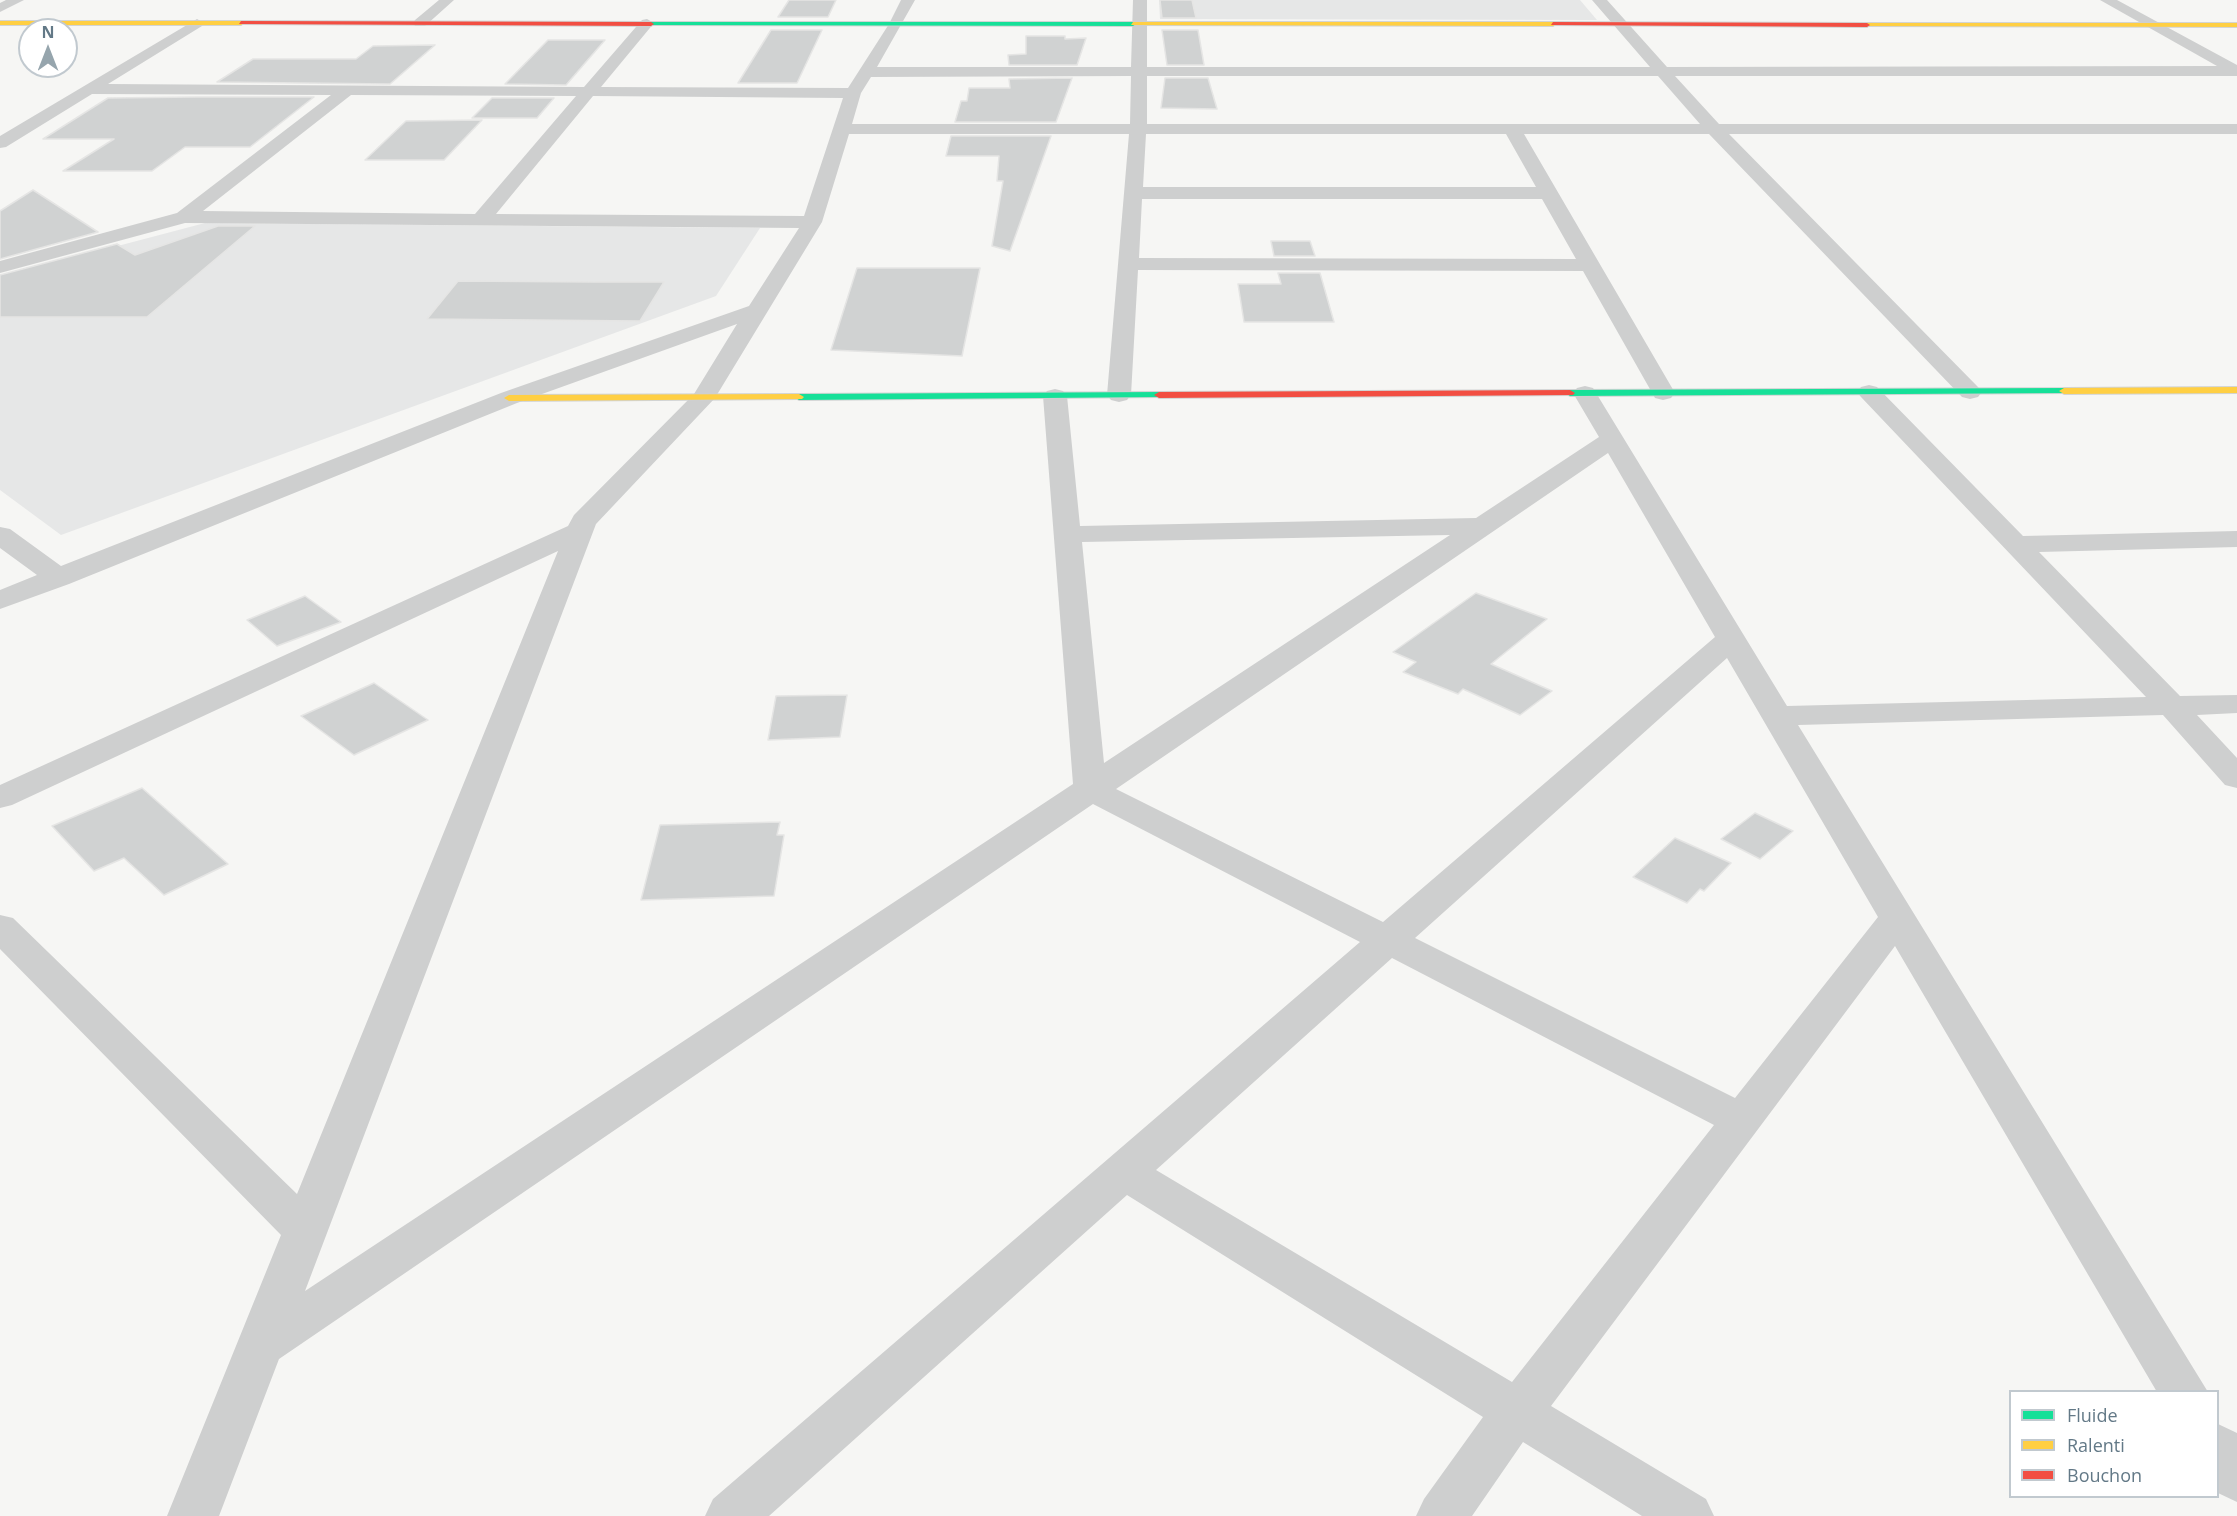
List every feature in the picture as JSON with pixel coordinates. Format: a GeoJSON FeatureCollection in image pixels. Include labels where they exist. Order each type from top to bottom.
{"type":"FeatureCollection","features":[{"type":"Feature","properties":{"kind":"street"},"geometry":{"type":"LineString","coordinates":[[0,8],[17,0]]}},
{"type":"Feature","properties":{"kind":"street"},"geometry":{"type":"LineString","coordinates":[[420,23],[447,0]]}},
{"type":"Feature","properties":{"kind":"street"},"geometry":{"type":"LineString","coordinates":[[193,1516],[584,521],[703,398],[813,222],[853,93],[896,24],[908,0]]}},
{"type":"Feature","properties":{"kind":"street"},"geometry":{"type":"LineString","coordinates":[[1119,395],[1138,128],[1140,0]]}},
{"type":"Feature","properties":{"kind":"street"},"geometry":{"type":"LineString","coordinates":[[1599,0],[1714,129],[1970,392]]}},
{"type":"Feature","properties":{"kind":"street"},"geometry":{"type":"LineString","coordinates":[[2107,0],[2237,71]]}},
{"type":"Feature","properties":{"kind":"street"},"geometry":{"type":"LineString","coordinates":[[0,23],[2237,25]]}},
{"type":"Feature","properties":{"kind":"street"},"geometry":{"type":"LineString","coordinates":[[0,143],[197,23]]}},
{"type":"Feature","properties":{"kind":"street"},"geometry":{"type":"LineString","coordinates":[[480,220],[646,23]]}},
{"type":"Feature","properties":{"kind":"street"},"geometry":{"type":"LineString","coordinates":[[866,72],[2237,71]]}},
{"type":"Feature","properties":{"kind":"street"},"geometry":{"type":"LineString","coordinates":[[88,89],[853,93]]}},
{"type":"Feature","properties":{"kind":"street"},"geometry":{"type":"LineString","coordinates":[[184,217],[348,90]]}},
{"type":"Feature","properties":{"kind":"street"},"geometry":{"type":"LineString","coordinates":[[842,129],[2237,129]]}},
{"type":"Feature","properties":{"kind":"street"},"geometry":{"type":"LineString","coordinates":[[1512,129],[1663,393]]}},
{"type":"Feature","properties":{"kind":"street"},"geometry":{"type":"LineString","coordinates":[[1134,192],[1549,192]]}},
{"type":"Feature","properties":{"kind":"street"},"geometry":{"type":"LineString","coordinates":[[0,267],[184,217],[813,222]]}},
{"type":"Feature","properties":{"kind":"street"},"geometry":{"type":"LineString","coordinates":[[1128,264],[1590,265]]}},
{"type":"Feature","properties":{"kind":"street"},"geometry":{"type":"LineString","coordinates":[[0,600],[509,398],[757,310]]}},
{"type":"Feature","properties":{"kind":"street"},"geometry":{"type":"LineString","coordinates":[[509,398],[2237,390]]}},
{"type":"Feature","properties":{"kind":"street"},"geometry":{"type":"LineString","coordinates":[[1869,392],[2172,706],[2237,778]]}},
{"type":"Feature","properties":{"kind":"street"},"geometry":{"type":"LineString","coordinates":[[1585,393],[2183,1390]]}},
{"type":"Feature","properties":{"kind":"street"},"geometry":{"type":"LineString","coordinates":[[1055,396],[1090,789]]}},
{"type":"Feature","properties":{"kind":"street"},"geometry":{"type":"LineString","coordinates":[[260,1346],[1612,439]]}},
{"type":"Feature","properties":{"kind":"street"},"geometry":{"type":"LineString","coordinates":[[1067,534],[1482,526]]}},
{"type":"Feature","properties":{"kind":"street"},"geometry":{"type":"LineString","coordinates":[[0,798],[580,531]]}},
{"type":"Feature","properties":{"kind":"street"},"geometry":{"type":"LineString","coordinates":[[0,535],[58,578]]}},
{"type":"Feature","properties":{"kind":"street"},"geometry":{"type":"LineString","coordinates":[[2015,544],[2237,539]]}},
{"type":"Feature","properties":{"kind":"street"},"geometry":{"type":"LineString","coordinates":[[731,1516],[1732,638]]}},
{"type":"Feature","properties":{"kind":"street"},"geometry":{"type":"LineString","coordinates":[[1778,716],[2237,704]]}},
{"type":"Feature","properties":{"kind":"street"},"geometry":{"type":"LineString","coordinates":[[1090,789],[1743,1120]]}},
{"type":"Feature","properties":{"kind":"street"},"geometry":{"type":"LineString","coordinates":[[1442,1516],[1512,1417],[1898,918]]}},
{"type":"Feature","properties":{"kind":"street"},"geometry":{"type":"LineString","coordinates":[[0,927],[305,1230]]}},
{"type":"Feature","properties":{"kind":"street"},"geometry":{"type":"LineString","coordinates":[[1124,1172],[1689,1516]]}},
{"type":"Feature","properties":{"kind":"street"},"geometry":{"type":"LineString","coordinates":[[2219,1450],[2237,1479]]}},
{"type":"Feature","properties":{"kind":"shaded area"},"geometry":{"type":"Polygon","coordinates":[[[1159,0],[1580,0],[1597,20],[1160,19],[1159,0]]]}},
{"type":"Feature","properties":{"kind":"shaded area"},"geometry":{"type":"Polygon","coordinates":[[[205,223],[760,228],[716,296],[61,535],[0,490],[0,277],[205,223]]]}},
{"type":"Feature","properties":{"kind":"building"},"geometry":{"type":"Polygon","coordinates":[[[789,0],[836,0],[828,17],[778,17],[789,0]]]}},
{"type":"Feature","properties":{"kind":"building"},"geometry":{"type":"Polygon","coordinates":[[[1160,0],[1192,0],[1196,18],[1162,18],[1160,0]]]}},
{"type":"Feature","properties":{"kind":"building"},"geometry":{"type":"Polygon","coordinates":[[[771,30],[822,30],[797,83],[738,83],[771,30]]]}},
{"type":"Feature","properties":{"kind":"building"},"geometry":{"type":"Polygon","coordinates":[[[1162,30],[1198,30],[1204,65],[1167,65],[1162,30]]]}},
{"type":"Feature","properties":{"kind":"building"},"geometry":{"type":"Polygon","coordinates":[[[1026,36],[1086,38],[1077,65],[1009,65],[1008,55],[1026,54],[1026,36]]]}},
{"type":"Feature","properties":{"kind":"building"},"geometry":{"type":"Polygon","coordinates":[[[548,40],[605,40],[566,85],[505,84],[548,40]]]}},
{"type":"Feature","properties":{"kind":"building"},"geometry":{"type":"Polygon","coordinates":[[[435,45],[390,84],[217,82],[253,59],[356,59],[373,46],[435,45]]]}},
{"type":"Feature","properties":{"kind":"building"},"geometry":{"type":"Polygon","coordinates":[[[1072,78],[1056,122],[955,122],[961,101],[967,101],[969,88],[1010,88],[1009,79],[1072,78]]]}},
{"type":"Feature","properties":{"kind":"building"},"geometry":{"type":"Polygon","coordinates":[[[1165,78],[1208,78],[1217,109],[1161,108],[1165,78]]]}},
{"type":"Feature","properties":{"kind":"building"},"geometry":{"type":"Polygon","coordinates":[[[314,97],[250,147],[185,147],[152,171],[63,171],[114,139],[43,139],[108,98],[314,97]]]}},
{"type":"Feature","properties":{"kind":"building"},"geometry":{"type":"Polygon","coordinates":[[[492,98],[554,98],[537,118],[472,118],[492,98]]]}},
{"type":"Feature","properties":{"kind":"building"},"geometry":{"type":"Polygon","coordinates":[[[482,120],[444,160],[365,160],[406,121],[482,120]]]}},
{"type":"Feature","properties":{"kind":"building"},"geometry":{"type":"Polygon","coordinates":[[[951,136],[1051,136],[1010,251],[992,246],[1003,181],[997,181],[999,156],[946,156],[951,136]]]}},
{"type":"Feature","properties":{"kind":"building"},"geometry":{"type":"Polygon","coordinates":[[[33,190],[98,232],[0,259],[0,211],[33,190]]]}},
{"type":"Feature","properties":{"kind":"building"},"geometry":{"type":"Polygon","coordinates":[[[218,226],[255,226],[147,317],[0,317],[0,275],[117,244],[135,255],[218,226]]]}},
{"type":"Feature","properties":{"kind":"building"},"geometry":{"type":"Polygon","coordinates":[[[1271,241],[1310,241],[1315,256],[1274,256],[1271,241]]]}},
{"type":"Feature","properties":{"kind":"building"},"geometry":{"type":"Polygon","coordinates":[[[857,268],[980,268],[962,356],[831,350],[857,268]]]}},
{"type":"Feature","properties":{"kind":"building"},"geometry":{"type":"Polygon","coordinates":[[[1278,273],[1320,273],[1334,322],[1244,322],[1238,284],[1281,284],[1278,273]]]}},
{"type":"Feature","properties":{"kind":"building"},"geometry":{"type":"Polygon","coordinates":[[[458,281],[664,282],[640,321],[427,319],[458,281]]]}},
{"type":"Feature","properties":{"kind":"building"},"geometry":{"type":"Polygon","coordinates":[[[1476,593],[1547,619],[1491,664],[1552,691],[1520,715],[1463,689],[1458,694],[1403,672],[1416,662],[1393,652],[1476,593]]]}},
{"type":"Feature","properties":{"kind":"building"},"geometry":{"type":"Polygon","coordinates":[[[305,596],[341,622],[277,646],[247,620],[305,596]]]}},
{"type":"Feature","properties":{"kind":"building"},"geometry":{"type":"Polygon","coordinates":[[[374,683],[428,720],[354,755],[301,716],[374,683]]]}},
{"type":"Feature","properties":{"kind":"building"},"geometry":{"type":"Polygon","coordinates":[[[847,695],[840,737],[768,740],[776,696],[847,695]]]}},
{"type":"Feature","properties":{"kind":"building"},"geometry":{"type":"Polygon","coordinates":[[[142,788],[228,864],[164,895],[124,858],[94,871],[52,826],[142,788]]]}},
{"type":"Feature","properties":{"kind":"building"},"geometry":{"type":"Polygon","coordinates":[[[1755,813],[1793,831],[1760,859],[1721,839],[1755,813]]]}},
{"type":"Feature","properties":{"kind":"building"},"geometry":{"type":"Polygon","coordinates":[[[780,822],[777,835],[784,835],[774,896],[641,900],[660,825],[780,822]]]}},
{"type":"Feature","properties":{"kind":"building"},"geometry":{"type":"Polygon","coordinates":[[[1675,838],[1731,863],[1704,891],[1700,889],[1687,903],[1633,877],[1675,838]]]}},
{"type":"Feature","properties":{"kind":"traffic: fast"},"geometry":{"type":"LineString","coordinates":[[651,24],[1133,24]]}},
{"type":"Feature","properties":{"kind":"traffic: fast"},"geometry":{"type":"LineString","coordinates":[[1570,393],[2064,391]]}},
{"type":"Feature","properties":{"kind":"traffic: fast"},"geometry":{"type":"LineString","coordinates":[[799,397],[1159,395]]}},
{"type":"Feature","properties":{"kind":"traffic: slow"},"geometry":{"type":"LineString","coordinates":[[0,23],[241,23]]}},
{"type":"Feature","properties":{"kind":"traffic: slow"},"geometry":{"type":"LineString","coordinates":[[1133,24],[1553,24]]}},
{"type":"Feature","properties":{"kind":"traffic: slow"},"geometry":{"type":"LineString","coordinates":[[1867,25],[2237,25]]}},
{"type":"Feature","properties":{"kind":"traffic: slow"},"geometry":{"type":"LineString","coordinates":[[2064,391],[2237,390]]}},
{"type":"Feature","properties":{"kind":"traffic: slow"},"geometry":{"type":"LineString","coordinates":[[509,398],[799,397]]}},
{"type":"Feature","properties":{"kind":"traffic: jam"},"geometry":{"type":"LineString","coordinates":[[241,23],[651,24]]}},
{"type":"Feature","properties":{"kind":"traffic: jam"},"geometry":{"type":"LineString","coordinates":[[1553,24],[1867,25]]}},
{"type":"Feature","properties":{"kind":"traffic: jam"},"geometry":{"type":"LineString","coordinates":[[1159,395],[1570,393]]}}]}
